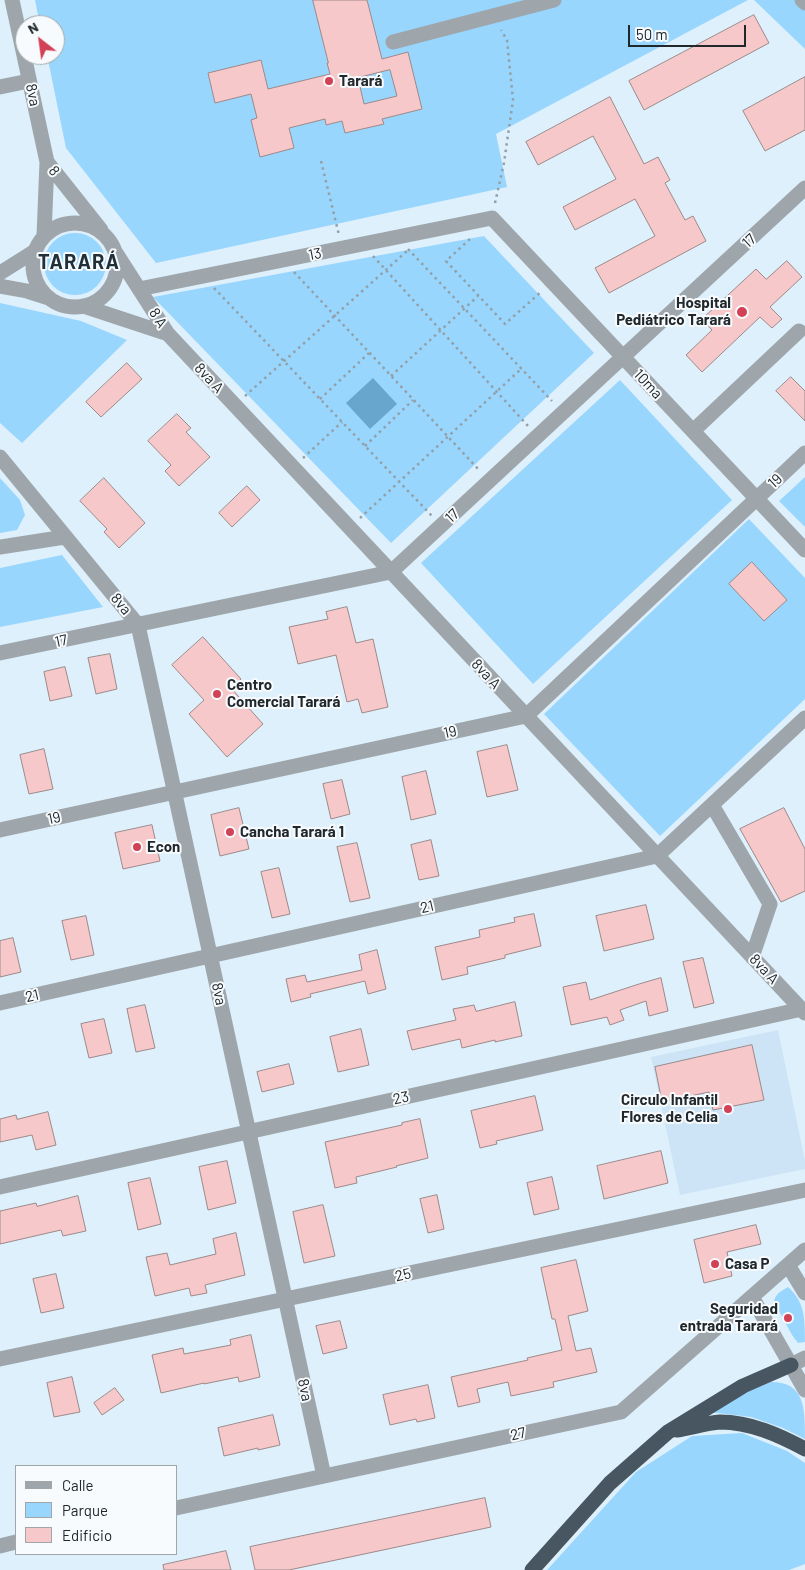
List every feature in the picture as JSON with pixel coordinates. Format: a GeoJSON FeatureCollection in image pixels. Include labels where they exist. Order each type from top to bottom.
{"type":"FeatureCollection","features":[{"type":"Feature","properties":{"kind":"highway"},"geometry":{"type":"LineString","coordinates":[[532,1570],[610,1483],[668,1432],[743,1386],[791,1365]]}},
{"type":"Feature","properties":{"kind":"highway"},"geometry":{"type":"LineString","coordinates":[[668,1432],[719,1422],[753,1426],[784,1438],[805,1449]]}},
{"type":"Feature","properties":{"kind":"street","name":"8va"},"geometry":{"type":"LineString","coordinates":[[12,0],[47,162]]}},
{"type":"Feature","properties":{"kind":"street"},"geometry":{"type":"LineString","coordinates":[[393,42],[554,0]]}},
{"type":"Feature","properties":{"kind":"street"},"geometry":{"type":"LineString","coordinates":[[802,0],[805,3]]}},
{"type":"Feature","properties":{"kind":"street"},"geometry":{"type":"LineString","coordinates":[[0,87],[29,81]]}},
{"type":"Feature","properties":{"kind":"street","name":"8"},"geometry":{"type":"LineString","coordinates":[[44,236],[47,162]]}},
{"type":"Feature","properties":{"kind":"street","name":"8"},"geometry":{"type":"LineString","coordinates":[[47,162],[107,237]]}},
{"type":"Feature","properties":{"kind":"street","name":"17"},"geometry":{"type":"LineString","coordinates":[[0,653],[391,572],[805,188]]}},
{"type":"Feature","properties":{"kind":"street","name":"13"},"geometry":{"type":"LineString","coordinates":[[138,289],[492,218]]}},
{"type":"Feature","properties":{"kind":"street","name":"10ma"},"geometry":{"type":"LineString","coordinates":[[492,218],[805,550]]}},
{"type":"Feature","properties":{"kind":"street"},"geometry":{"type":"LineString","coordinates":[[0,286],[27,291],[71,307],[83,306],[96,301],[106,292],[114,280],[117,266],[115,252],[107,237],[96,228],[83,223],[69,223],[55,228],[44,236],[35,251],[32,264],[34,277],[40,289],[49,298]]}},
{"type":"Feature","properties":{"kind":"street"},"geometry":{"type":"LineString","coordinates":[[0,273],[35,251]]}},
{"type":"Feature","properties":{"kind":"street","name":"8 A"},"geometry":{"type":"LineString","coordinates":[[115,252],[168,334]]}},
{"type":"Feature","properties":{"kind":"street","name":"8 A"},"geometry":{"type":"LineString","coordinates":[[83,306],[168,334]]}},
{"type":"Feature","properties":{"kind":"street"},"geometry":{"type":"LineString","coordinates":[[693,431],[799,331]]}},
{"type":"Feature","properties":{"kind":"street","name":"8va A"},"geometry":{"type":"LineString","coordinates":[[168,334],[803,1011]]}},
{"type":"Feature","properties":{"kind":"street","name":"19"},"geometry":{"type":"LineString","coordinates":[[0,830],[526,716],[805,453]]}},
{"type":"Feature","properties":{"kind":"street","name":"8va"},"geometry":{"type":"LineString","coordinates":[[0,458],[138,625],[324,1476]]}},
{"type":"Feature","properties":{"kind":"street"},"geometry":{"type":"LineString","coordinates":[[0,547],[65,536]]}},
{"type":"Feature","properties":{"kind":"street"},"geometry":{"type":"LineString","coordinates":[[657,856],[805,718]]}},
{"type":"Feature","properties":{"kind":"street"},"geometry":{"type":"LineString","coordinates":[[712,805],[770,904],[752,957]]}},
{"type":"Feature","properties":{"kind":"street","name":"21"},"geometry":{"type":"LineString","coordinates":[[0,1004],[657,856]]}},
{"type":"Feature","properties":{"kind":"street","name":"23"},"geometry":{"type":"LineString","coordinates":[[0,1187],[803,1011]]}},
{"type":"Feature","properties":{"kind":"street","name":"25"},"geometry":{"type":"LineString","coordinates":[[0,1359],[805,1190]]}},
{"type":"Feature","properties":{"kind":"street","name":"27"},"geometry":{"type":"LineString","coordinates":[[178,1508],[621,1412],[805,1250]]}},
{"type":"Feature","properties":{"kind":"street"},"geometry":{"type":"LineString","coordinates":[[788,1265],[805,1294]]}},
{"type":"Feature","properties":{"kind":"street"},"geometry":{"type":"LineString","coordinates":[[752,1297],[805,1390]]}},
{"type":"Feature","properties":{"kind":"street"},"geometry":{"type":"LineString","coordinates":[[791,1365],[805,1358]]}},
{"type":"Feature","properties":{"kind":"street"},"geometry":{"type":"LineString","coordinates":[[0,1546],[15,1542]]}},
{"type":"Feature","properties":{"kind":"path"},"geometry":{"type":"LineString","coordinates":[[492,218],[504,163],[513,100],[507,40],[493,16]]}},
{"type":"Feature","properties":{"kind":"path"},"geometry":{"type":"LineString","coordinates":[[321,161],[342,248]]}},
{"type":"Feature","properties":{"kind":"path"},"geometry":{"type":"LineString","coordinates":[[472,236],[446,261],[505,324],[552,281]]}},
{"type":"Feature","properties":{"kind":"path"},"geometry":{"type":"LineString","coordinates":[[396,237],[563,413]]}},
{"type":"Feature","properties":{"kind":"path"},"geometry":{"type":"LineString","coordinates":[[362,244],[538,436]]}},
{"type":"Feature","properties":{"kind":"path"},"geometry":{"type":"LineString","coordinates":[[234,405],[408,250]]}},
{"type":"Feature","properties":{"kind":"path"},"geometry":{"type":"LineString","coordinates":[[283,260],[490,481]]}},
{"type":"Feature","properties":{"kind":"path"},"geometry":{"type":"LineString","coordinates":[[203,276],[441,526]]}},
{"type":"Feature","properties":{"kind":"path"},"geometry":{"type":"LineString","coordinates":[[391,376],[478,296]]}},
{"type":"Feature","properties":{"kind":"path"},"geometry":{"type":"LineString","coordinates":[[320,399],[369,353]]}},
{"type":"Feature","properties":{"kind":"path"},"geometry":{"type":"LineString","coordinates":[[350,528],[521,369]]}},
{"type":"Feature","properties":{"kind":"path"},"geometry":{"type":"LineString","coordinates":[[365,446],[413,400]]}},
{"type":"Feature","properties":{"kind":"path"},"geometry":{"type":"LineString","coordinates":[[293,468],[342,422]]}},
{"type":"Feature","properties":{"kind":"shaded area"},"geometry":{"type":"Polygon","coordinates":[[[373,378],[397,404],[370,429],[346,403],[373,378]]]}},
{"type":"Feature","properties":{"kind":"shaded area","name":"Circulo Infantil Flores de Celia"},"geometry":{"type":"Polygon","coordinates":[[[778,1030],[805,1161],[805,1169],[680,1195],[651,1057],[778,1030]]]}},
{"type":"Feature","properties":{"kind":"green space"},"geometry":{"type":"Polygon","coordinates":[[[35,0],[748,0],[496,134],[507,187],[156,263],[66,148],[49,65],[65,65],[65,15],[38,15],[35,0]]]}},
{"type":"Feature","properties":{"kind":"green space"},"geometry":{"type":"Polygon","coordinates":[[[754,0],[805,0],[805,49],[754,0]]]}},
{"type":"Feature","properties":{"kind":"green space"},"geometry":{"type":"Polygon","coordinates":[[[75,233],[87,236],[97,242],[103,252],[106,264],[103,276],[97,286],[87,292],[75,295],[63,292],[53,286],[47,276],[44,264],[47,252],[53,242],[63,236],[75,233]]]}},
{"type":"Feature","properties":{"kind":"green space"},"geometry":{"type":"Polygon","coordinates":[[[484,236],[594,353],[391,543],[153,297],[484,236]]]}},
{"type":"Feature","properties":{"kind":"green space"},"geometry":{"type":"Polygon","coordinates":[[[0,303],[81,321],[127,340],[22,443],[0,423],[0,303]]]}},
{"type":"Feature","properties":{"kind":"green space"},"geometry":{"type":"Polygon","coordinates":[[[620,380],[732,500],[533,684],[421,563],[620,380]]]}},
{"type":"Feature","properties":{"kind":"green space"},"geometry":{"type":"Polygon","coordinates":[[[805,477],[805,527],[779,501],[805,477]]]}},
{"type":"Feature","properties":{"kind":"green space"},"geometry":{"type":"Polygon","coordinates":[[[0,478],[20,500],[25,515],[17,530],[0,533],[0,478]]]}},
{"type":"Feature","properties":{"kind":"green space"},"geometry":{"type":"Polygon","coordinates":[[[749,519],[805,578],[805,699],[660,836],[544,714],[749,519]]]}},
{"type":"Feature","properties":{"kind":"green space"},"geometry":{"type":"Polygon","coordinates":[[[62,555],[103,607],[0,627],[0,568],[62,555]]]}},
{"type":"Feature","properties":{"kind":"green space"},"geometry":{"type":"Polygon","coordinates":[[[788,1287],[801,1305],[804,1318],[805,1342],[798,1343],[774,1302],[777,1295],[788,1287]]]}},
{"type":"Feature","properties":{"kind":"green space"},"geometry":{"type":"Polygon","coordinates":[[[771,1382],[782,1383],[797,1392],[803,1407],[805,1439],[783,1428],[751,1417],[709,1412],[748,1391],[771,1382]]]}},
{"type":"Feature","properties":{"kind":"green space"},"geometry":{"type":"Polygon","coordinates":[[[742,1433],[787,1451],[805,1463],[805,1564],[789,1570],[547,1570],[636,1472],[692,1436],[742,1433]]]}},
{"type":"Feature","properties":{"kind":"building","name":"Tarará"},"geometry":{"type":"Polygon","coordinates":[[[313,0],[367,0],[382,59],[408,52],[422,109],[382,119],[384,124],[345,133],[342,121],[326,125],[325,119],[289,128],[294,148],[260,157],[251,120],[257,118],[251,94],[215,103],[208,73],[261,60],[268,89],[330,74],[313,0]],[[390,70],[358,78],[364,104],[397,96],[390,70]]]}},
{"type":"Feature","properties":{"kind":"building"},"geometry":{"type":"Polygon","coordinates":[[[754,15],[769,43],[644,110],[629,81],[754,15]]]}},
{"type":"Feature","properties":{"kind":"building"},"geometry":{"type":"Polygon","coordinates":[[[805,77],[805,130],[765,151],[743,111],[805,77]]]}},
{"type":"Feature","properties":{"kind":"building"},"geometry":{"type":"Polygon","coordinates":[[[610,97],[644,164],[658,157],[670,180],[665,183],[685,220],[693,216],[706,241],[609,293],[595,268],[655,236],[635,199],[575,230],[563,207],[616,179],[593,136],[538,165],[526,142],[610,97]]]}},
{"type":"Feature","properties":{"kind":"building","name":"Hospital Pediátrico Tarará"},"geometry":{"type":"Polygon","coordinates":[[[787,261],[802,277],[770,307],[782,319],[772,328],[760,317],[702,372],[686,355],[712,330],[702,319],[756,269],[766,279],[787,261]]]}},
{"type":"Feature","properties":{"kind":"building"},"geometry":{"type":"Polygon","coordinates":[[[127,363],[142,379],[101,417],[86,402],[127,363]]]}},
{"type":"Feature","properties":{"kind":"building"},"geometry":{"type":"Polygon","coordinates":[[[791,377],[805,391],[805,421],[776,391],[791,377]]]}},
{"type":"Feature","properties":{"kind":"building"},"geometry":{"type":"Polygon","coordinates":[[[177,414],[191,428],[186,432],[210,457],[179,486],[165,471],[171,465],[148,441],[177,414]]]}},
{"type":"Feature","properties":{"kind":"building"},"geometry":{"type":"Polygon","coordinates":[[[104,478],[145,523],[119,548],[104,532],[107,529],[80,501],[104,478]]]}},
{"type":"Feature","properties":{"kind":"building"},"geometry":{"type":"Polygon","coordinates":[[[247,486],[260,500],[232,527],[219,513],[247,486]]]}},
{"type":"Feature","properties":{"kind":"building"},"geometry":{"type":"Polygon","coordinates":[[[752,562],[787,600],[764,621],[729,584],[752,562]]]}},
{"type":"Feature","properties":{"kind":"building"},"geometry":{"type":"Polygon","coordinates":[[[347,607],[356,643],[373,639],[388,707],[362,713],[358,699],[347,702],[336,655],[298,664],[289,627],[328,619],[326,612],[347,607]]]}},
{"type":"Feature","properties":{"kind":"building","name":"Centro Comercial Tarará"},"geometry":{"type":"Polygon","coordinates":[[[203,637],[241,679],[231,688],[263,724],[227,757],[189,714],[204,700],[172,665],[203,637]]]}},
{"type":"Feature","properties":{"kind":"building"},"geometry":{"type":"Polygon","coordinates":[[[110,654],[117,689],[96,694],[88,658],[110,654]]]}},
{"type":"Feature","properties":{"kind":"building"},"geometry":{"type":"Polygon","coordinates":[[[65,667],[72,696],[50,701],[44,672],[65,667]]]}},
{"type":"Feature","properties":{"kind":"building"},"geometry":{"type":"Polygon","coordinates":[[[507,745],[518,790],[487,797],[477,752],[507,745]]]}},
{"type":"Feature","properties":{"kind":"building"},"geometry":{"type":"Polygon","coordinates":[[[44,749],[53,789],[29,794],[20,755],[44,749]]]}},
{"type":"Feature","properties":{"kind":"building"},"geometry":{"type":"Polygon","coordinates":[[[426,771],[436,814],[411,820],[402,777],[426,771]]]}},
{"type":"Feature","properties":{"kind":"building"},"geometry":{"type":"Polygon","coordinates":[[[342,780],[350,814],[331,819],[323,784],[342,780]]]}},
{"type":"Feature","properties":{"kind":"building","name":"Cancha Tarará 1"},"geometry":{"type":"Polygon","coordinates":[[[239,808],[249,849],[220,856],[211,815],[239,808]]]}},
{"type":"Feature","properties":{"kind":"building"},"geometry":{"type":"Polygon","coordinates":[[[784,808],[805,849],[805,891],[781,902],[740,829],[784,808]]]}},
{"type":"Feature","properties":{"kind":"building","name":"Econ"},"geometry":{"type":"Polygon","coordinates":[[[152,825],[160,861],[123,869],[115,833],[152,825]]]}},
{"type":"Feature","properties":{"kind":"building"},"geometry":{"type":"Polygon","coordinates":[[[431,840],[439,876],[419,880],[411,845],[431,840]]]}},
{"type":"Feature","properties":{"kind":"building"},"geometry":{"type":"Polygon","coordinates":[[[357,843],[370,898],[350,902],[337,847],[357,843]]]}},
{"type":"Feature","properties":{"kind":"building"},"geometry":{"type":"Polygon","coordinates":[[[279,868],[290,914],[272,918],[261,872],[279,868]]]}},
{"type":"Feature","properties":{"kind":"building"},"geometry":{"type":"Polygon","coordinates":[[[646,905],[654,939],[604,951],[596,916],[646,905]]]}},
{"type":"Feature","properties":{"kind":"building"},"geometry":{"type":"Polygon","coordinates":[[[534,914],[541,946],[505,955],[505,958],[467,967],[468,974],[442,980],[435,947],[480,937],[479,930],[515,922],[514,918],[534,914]]]}},
{"type":"Feature","properties":{"kind":"building"},"geometry":{"type":"Polygon","coordinates":[[[86,916],[94,955],[71,960],[62,921],[86,916]]]}},
{"type":"Feature","properties":{"kind":"building"},"geometry":{"type":"Polygon","coordinates":[[[13,938],[21,972],[0,977],[0,941],[13,938]]]}},
{"type":"Feature","properties":{"kind":"building"},"geometry":{"type":"Polygon","coordinates":[[[377,950],[386,989],[368,994],[365,981],[310,994],[311,997],[291,1002],[286,979],[305,975],[307,982],[362,970],[359,955],[377,950]]]}},
{"type":"Feature","properties":{"kind":"building"},"geometry":{"type":"Polygon","coordinates":[[[703,958],[714,1003],[694,1008],[683,962],[703,958]]]}},
{"type":"Feature","properties":{"kind":"building"},"geometry":{"type":"Polygon","coordinates":[[[661,978],[668,1011],[649,1016],[646,1001],[620,1010],[624,1020],[610,1025],[607,1017],[571,1025],[563,987],[586,982],[590,1000],[661,978]]]}},
{"type":"Feature","properties":{"kind":"building"},"geometry":{"type":"Polygon","coordinates":[[[515,1002],[522,1036],[462,1048],[460,1039],[412,1050],[407,1031],[456,1020],[453,1009],[474,1005],[476,1011],[515,1002]]]}},
{"type":"Feature","properties":{"kind":"building"},"geometry":{"type":"Polygon","coordinates":[[[145,1005],[155,1048],[136,1052],[127,1009],[145,1005]]]}},
{"type":"Feature","properties":{"kind":"building"},"geometry":{"type":"Polygon","coordinates":[[[104,1019],[112,1053],[89,1058],[81,1024],[104,1019]]]}},
{"type":"Feature","properties":{"kind":"building"},"geometry":{"type":"Polygon","coordinates":[[[361,1029],[369,1065],[338,1072],[330,1037],[361,1029]]]}},
{"type":"Feature","properties":{"kind":"building"},"geometry":{"type":"Polygon","coordinates":[[[752,1045],[764,1100],[713,1110],[709,1092],[662,1102],[655,1067],[752,1045]]]}},
{"type":"Feature","properties":{"kind":"building"},"geometry":{"type":"Polygon","coordinates":[[[289,1064],[294,1084],[262,1092],[257,1072],[289,1064]]]}},
{"type":"Feature","properties":{"kind":"building"},"geometry":{"type":"Polygon","coordinates":[[[535,1096],[543,1130],[496,1141],[497,1144],[480,1148],[471,1111],[535,1096]]]}},
{"type":"Feature","properties":{"kind":"building"},"geometry":{"type":"Polygon","coordinates":[[[48,1112],[56,1145],[36,1150],[32,1135],[0,1142],[0,1119],[16,1115],[17,1119],[48,1112]]]}},
{"type":"Feature","properties":{"kind":"building"},"geometry":{"type":"Polygon","coordinates":[[[420,1119],[428,1158],[356,1177],[357,1183],[335,1188],[325,1142],[402,1125],[402,1123],[420,1119]]]}},
{"type":"Feature","properties":{"kind":"building"},"geometry":{"type":"Polygon","coordinates":[[[661,1151],[668,1183],[604,1199],[597,1166],[661,1151]]]}},
{"type":"Feature","properties":{"kind":"building"},"geometry":{"type":"Polygon","coordinates":[[[227,1161],[236,1203],[208,1210],[199,1167],[227,1161]]]}},
{"type":"Feature","properties":{"kind":"building"},"geometry":{"type":"Polygon","coordinates":[[[552,1177],[559,1209],[534,1215],[527,1183],[552,1177]]]}},
{"type":"Feature","properties":{"kind":"building"},"geometry":{"type":"Polygon","coordinates":[[[150,1178],[161,1224],[138,1230],[128,1183],[150,1178]]]}},
{"type":"Feature","properties":{"kind":"building"},"geometry":{"type":"Polygon","coordinates":[[[437,1195],[444,1229],[428,1233],[420,1199],[437,1195]]]}},
{"type":"Feature","properties":{"kind":"building"},"geometry":{"type":"Polygon","coordinates":[[[78,1196],[86,1231],[63,1236],[61,1230],[0,1244],[0,1211],[36,1203],[37,1206],[78,1196]]]}},
{"type":"Feature","properties":{"kind":"building"},"geometry":{"type":"Polygon","coordinates":[[[323,1205],[335,1256],[304,1263],[293,1212],[323,1205]]]}},
{"type":"Feature","properties":{"kind":"building","name":"Casa P"},"geometry":{"type":"Polygon","coordinates":[[[756,1225],[761,1244],[727,1252],[732,1276],[704,1283],[694,1240],[756,1225]]]}},
{"type":"Feature","properties":{"kind":"building"},"geometry":{"type":"Polygon","coordinates":[[[236,1233],[245,1275],[205,1285],[207,1293],[191,1296],[189,1288],[155,1296],[146,1257],[167,1253],[170,1265],[216,1254],[213,1239],[236,1233]]]}},
{"type":"Feature","properties":{"kind":"building"},"geometry":{"type":"Polygon","coordinates":[[[576,1260],[588,1311],[568,1316],[576,1351],[591,1348],[597,1372],[553,1382],[554,1387],[511,1396],[508,1382],[477,1389],[480,1402],[458,1407],[451,1377],[528,1360],[527,1358],[562,1350],[555,1319],[552,1319],[541,1268],[576,1260]]]}},
{"type":"Feature","properties":{"kind":"building"},"geometry":{"type":"Polygon","coordinates":[[[56,1274],[64,1308],[41,1313],[33,1279],[56,1274]]]}},
{"type":"Feature","properties":{"kind":"building"},"geometry":{"type":"Polygon","coordinates":[[[340,1321],[347,1348],[323,1354],[316,1326],[340,1321]]]}},
{"type":"Feature","properties":{"kind":"building"},"geometry":{"type":"Polygon","coordinates":[[[251,1335],[260,1377],[239,1382],[238,1377],[161,1393],[152,1355],[183,1348],[184,1354],[231,1345],[230,1340],[251,1335]]]}},
{"type":"Feature","properties":{"kind":"building"},"geometry":{"type":"Polygon","coordinates":[[[72,1377],[80,1412],[54,1417],[47,1383],[72,1377]]]}},
{"type":"Feature","properties":{"kind":"building"},"geometry":{"type":"Polygon","coordinates":[[[428,1385],[435,1418],[417,1422],[416,1419],[390,1425],[383,1395],[428,1385]]]}},
{"type":"Feature","properties":{"kind":"building"},"geometry":{"type":"Polygon","coordinates":[[[115,1388],[124,1400],[102,1415],[94,1403],[115,1388]]]}},
{"type":"Feature","properties":{"kind":"building"},"geometry":{"type":"Polygon","coordinates":[[[273,1415],[280,1445],[224,1456],[218,1428],[273,1415]]]}},
{"type":"Feature","properties":{"kind":"building"},"geometry":{"type":"Polygon","coordinates":[[[485,1498],[491,1527],[289,1570],[255,1570],[250,1547],[485,1498]]]}},
{"type":"Feature","properties":{"kind":"building"},"geometry":{"type":"Polygon","coordinates":[[[226,1551],[231,1570],[164,1570],[163,1565],[226,1551]]]}},
{"type":"Feature","properties":{"kind":"place","name":"Tarará"},"geometry":{"type":"Point","coordinates":[329,81]}},
{"type":"Feature","properties":{"kind":"place","name":"Hospital Pediátrico Tarará"},"geometry":{"type":"Point","coordinates":[742,312]}},
{"type":"Feature","properties":{"kind":"place","name":"Centro Comercial Tarará"},"geometry":{"type":"Point","coordinates":[217,694]}},
{"type":"Feature","properties":{"kind":"place","name":"Cancha Tarará 1"},"geometry":{"type":"Point","coordinates":[230,832]}},
{"type":"Feature","properties":{"kind":"place","name":"Econ"},"geometry":{"type":"Point","coordinates":[137,847]}},
{"type":"Feature","properties":{"kind":"place","name":"Circulo Infantil Flores de Celia"},"geometry":{"type":"Point","coordinates":[728,1109]}},
{"type":"Feature","properties":{"kind":"place","name":"Casa P"},"geometry":{"type":"Point","coordinates":[715,1264]}},
{"type":"Feature","properties":{"kind":"place","name":"Seguridad entrada Tarará"},"geometry":{"type":"Point","coordinates":[788,1318]}},
{"type":"Feature","properties":{"kind":"district","name":"TARARÁ"},"geometry":{"type":"Point","coordinates":[79,262]}}]}
